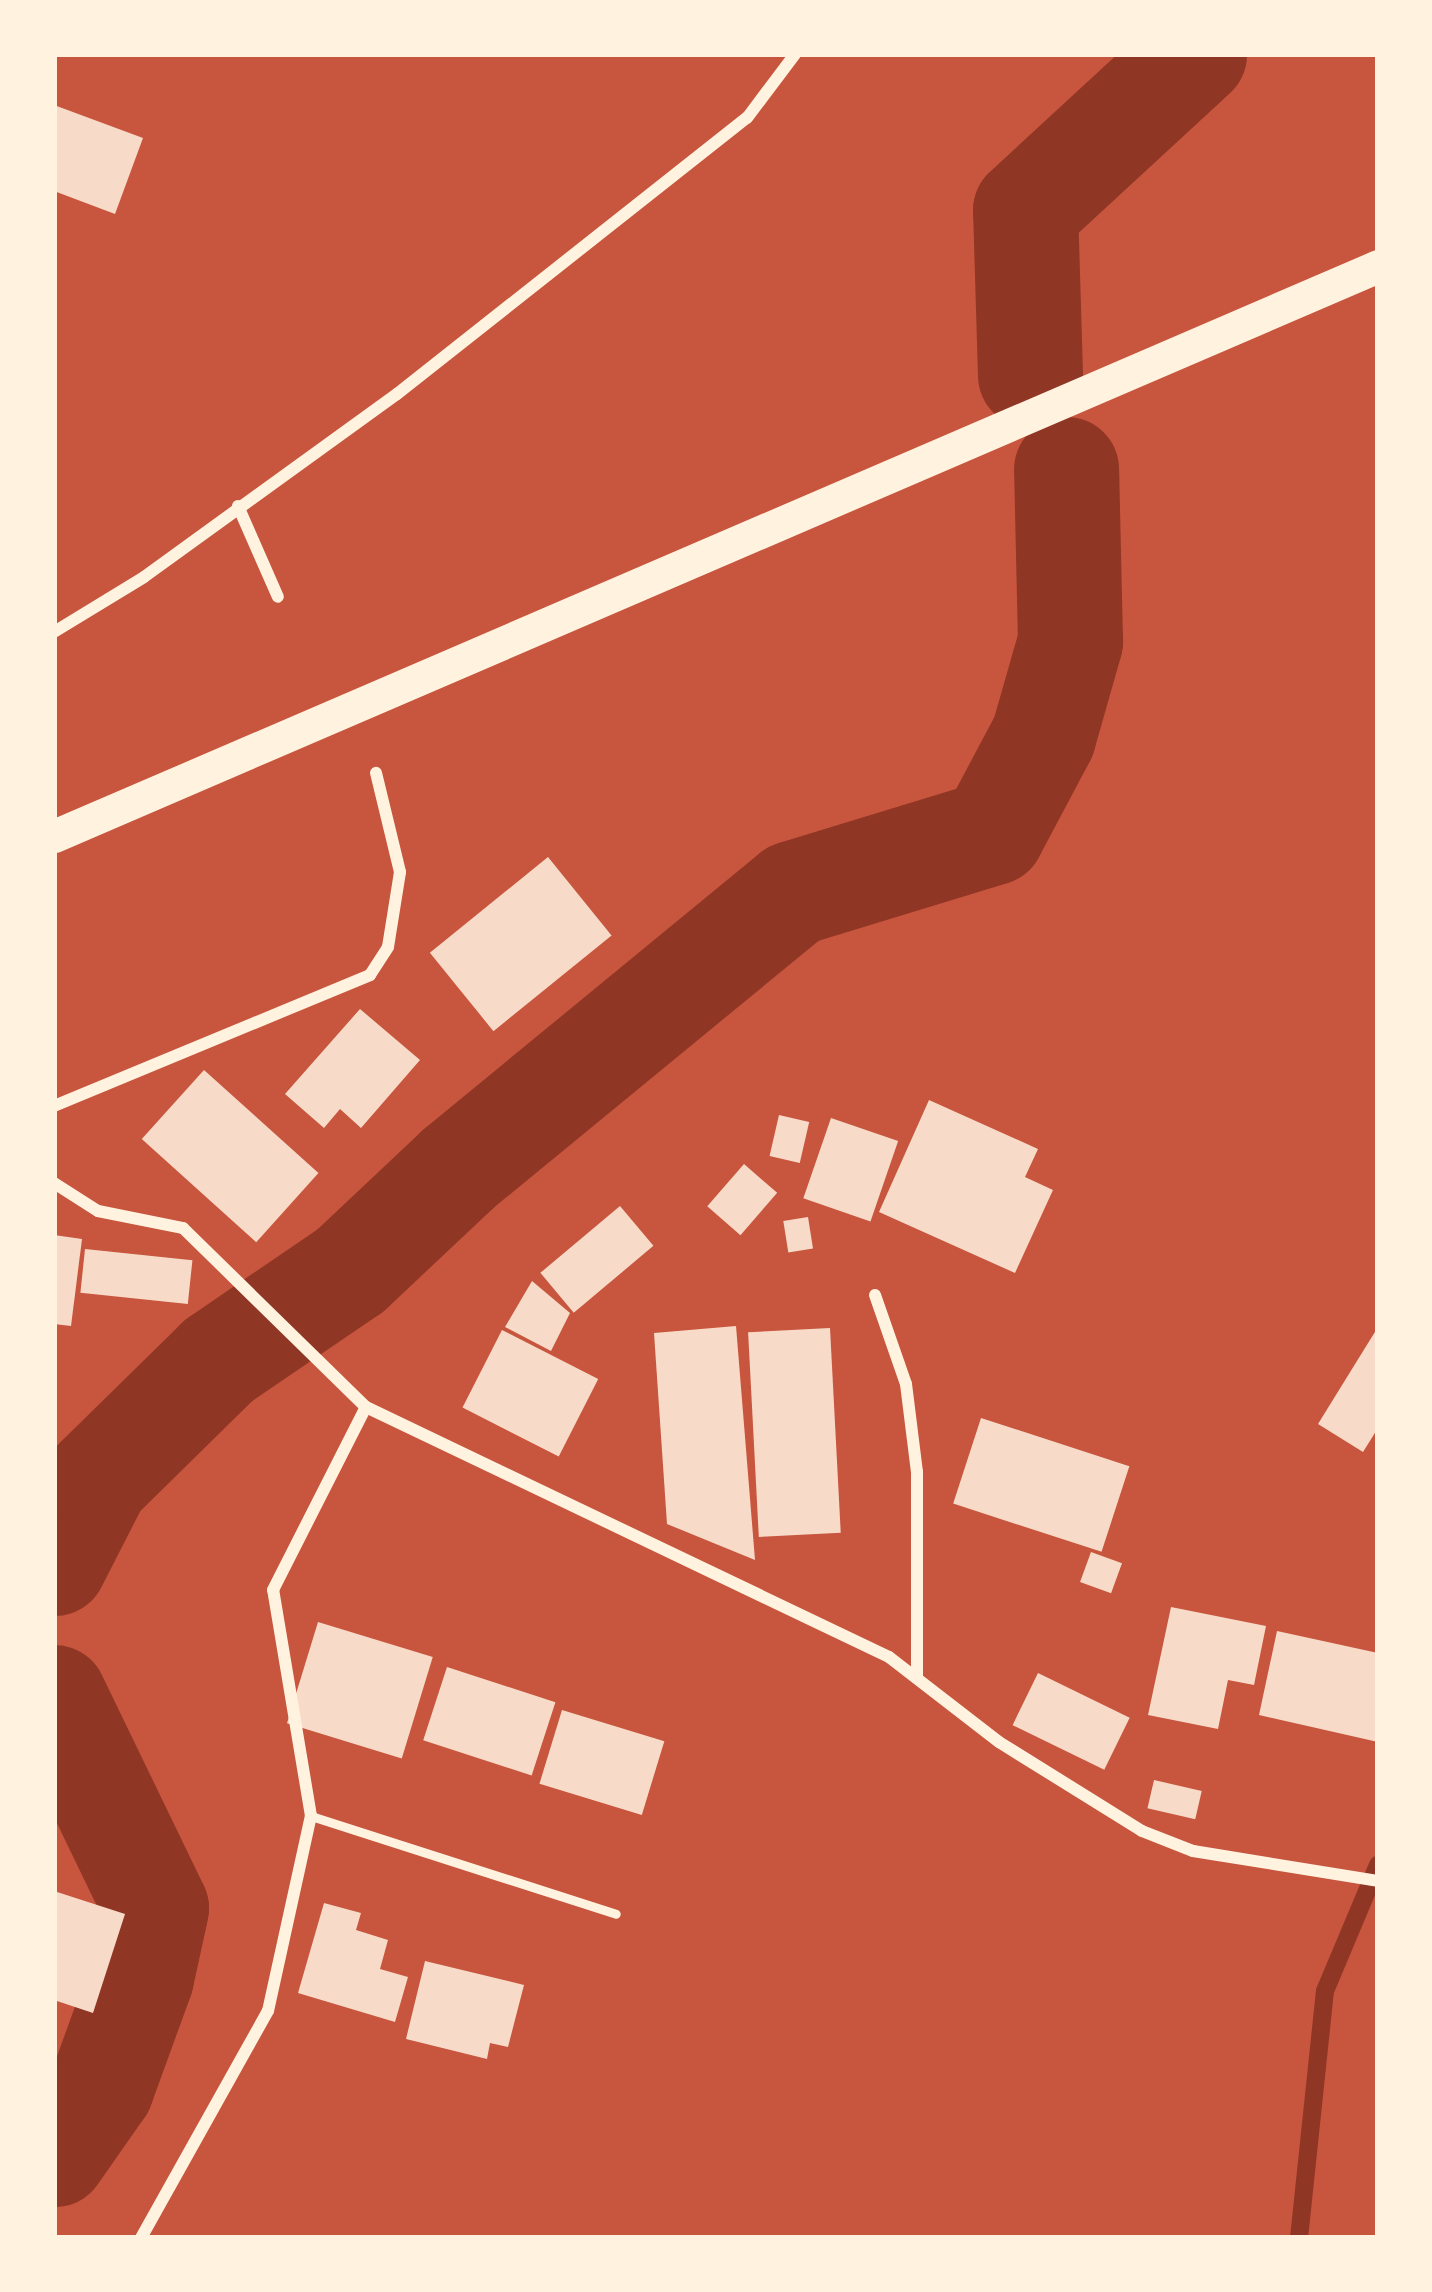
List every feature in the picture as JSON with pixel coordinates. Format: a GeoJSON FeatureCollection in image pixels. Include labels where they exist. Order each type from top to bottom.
{"type":"FeatureCollection","features":[{"type":"Feature","properties":{"kind":"highway"},"geometry":{"type":"LineString","coordinates":[[54,836],[1378,266]]}},
{"type":"Feature","properties":{"kind":"street"},"geometry":{"type":"LineString","coordinates":[[54,632],[397,394],[747,118],[795,54]]}},
{"type":"Feature","properties":{"kind":"street"},"geometry":{"type":"LineString","coordinates":[[238,506],[278,597]]}},
{"type":"Feature","properties":{"kind":"street"},"geometry":{"type":"LineString","coordinates":[[54,1106],[370,975],[388,946],[400,872],[376,772]]}},
{"type":"Feature","properties":{"kind":"street"},"geometry":{"type":"LineString","coordinates":[[54,1183],[98,1211],[183,1228],[303,1353],[366,1407],[889,1657],[1000,1742],[1142,1831],[1193,1851],[1378,1881]]}},
{"type":"Feature","properties":{"kind":"street"},"geometry":{"type":"LineString","coordinates":[[875,1295],[906,1384],[916,1472],[917,1678]]}},
{"type":"Feature","properties":{"kind":"street"},"geometry":{"type":"LineString","coordinates":[[141,2238],[268,2011],[310,1816],[273,1590],[366,1407]]}},
{"type":"Feature","properties":{"kind":"lane"},"geometry":{"type":"LineString","coordinates":[[310,1816],[616,1914]]}},
{"type":"Feature","properties":{"kind":"building"},"geometry":{"type":"Polygon","coordinates":[[[54,105],[143,138],[115,214],[54,191],[54,105]]]}},
{"type":"Feature","properties":{"kind":"building"},"geometry":{"type":"Polygon","coordinates":[[[548,857],[612,935],[493,1031],[430,953],[548,857]]]}},
{"type":"Feature","properties":{"kind":"building"},"geometry":{"type":"Polygon","coordinates":[[[360,1009],[420,1060],[361,1128],[340,1109],[324,1128],[285,1094],[360,1009]]]}},
{"type":"Feature","properties":{"kind":"building"},"geometry":{"type":"Polygon","coordinates":[[[204,1070],[318,1173],[256,1242],[142,1139],[204,1070]]]}},
{"type":"Feature","properties":{"kind":"building"},"geometry":{"type":"Polygon","coordinates":[[[929,1100],[1038,1149],[1025,1177],[1053,1190],[1015,1273],[879,1212],[929,1100]]]}},
{"type":"Feature","properties":{"kind":"building"},"geometry":{"type":"Polygon","coordinates":[[[779,1115],[809,1122],[800,1163],[770,1156],[779,1115]]]}},
{"type":"Feature","properties":{"kind":"building"},"geometry":{"type":"Polygon","coordinates":[[[831,1118],[898,1141],[870,1221],[803,1198],[831,1118]]]}},
{"type":"Feature","properties":{"kind":"building"},"geometry":{"type":"Polygon","coordinates":[[[744,1164],[777,1193],[740,1235],[707,1206],[744,1164]]]}},
{"type":"Feature","properties":{"kind":"building"},"geometry":{"type":"Polygon","coordinates":[[[620,1206],[653,1246],[574,1313],[540,1273],[620,1206]]]}},
{"type":"Feature","properties":{"kind":"building"},"geometry":{"type":"Polygon","coordinates":[[[808,1217],[813,1249],[788,1253],[783,1221],[808,1217]]]}},
{"type":"Feature","properties":{"kind":"building"},"geometry":{"type":"Polygon","coordinates":[[[54,1235],[82,1239],[71,1326],[54,1324],[54,1235]]]}},
{"type":"Feature","properties":{"kind":"building"},"geometry":{"type":"Polygon","coordinates":[[[85,1249],[192,1260],[188,1304],[80,1293],[85,1249]]]}},
{"type":"Feature","properties":{"kind":"building"},"geometry":{"type":"Polygon","coordinates":[[[532,1281],[570,1313],[551,1351],[505,1327],[532,1281]]]}},
{"type":"Feature","properties":{"kind":"building"},"geometry":{"type":"Polygon","coordinates":[[[736,1326],[755,1560],[667,1524],[654,1333],[736,1326]]]}},
{"type":"Feature","properties":{"kind":"building"},"geometry":{"type":"Polygon","coordinates":[[[1378,1327],[1378,1428],[1363,1452],[1318,1424],[1378,1327]]]}},
{"type":"Feature","properties":{"kind":"building"},"geometry":{"type":"Polygon","coordinates":[[[830,1328],[841,1533],[759,1537],[748,1332],[830,1328]]]}},
{"type":"Feature","properties":{"kind":"building"},"geometry":{"type":"Polygon","coordinates":[[[502,1330],[598,1379],[559,1457],[463,1408],[502,1330]]]}},
{"type":"Feature","properties":{"kind":"building"},"geometry":{"type":"Polygon","coordinates":[[[981,1418],[1129,1466],[1102,1552],[953,1504],[981,1418]]]}},
{"type":"Feature","properties":{"kind":"building"},"geometry":{"type":"Polygon","coordinates":[[[1091,1552],[1122,1563],[1111,1593],[1080,1582],[1091,1552]]]}},
{"type":"Feature","properties":{"kind":"building"},"geometry":{"type":"Polygon","coordinates":[[[1171,1607],[1266,1626],[1254,1685],[1228,1680],[1218,1729],[1148,1715],[1171,1607]]]}},
{"type":"Feature","properties":{"kind":"building"},"geometry":{"type":"Polygon","coordinates":[[[318,1622],[433,1657],[402,1758],[287,1723],[318,1622]]]}},
{"type":"Feature","properties":{"kind":"building"},"geometry":{"type":"Polygon","coordinates":[[[1277,1631],[1378,1653],[1378,1742],[1259,1715],[1277,1631]]]}},
{"type":"Feature","properties":{"kind":"building"},"geometry":{"type":"Polygon","coordinates":[[[447,1667],[555,1702],[532,1775],[423,1740],[447,1667]]]}},
{"type":"Feature","properties":{"kind":"building"},"geometry":{"type":"Polygon","coordinates":[[[1038,1673],[1130,1718],[1104,1770],[1013,1725],[1038,1673]]]}},
{"type":"Feature","properties":{"kind":"building"},"geometry":{"type":"Polygon","coordinates":[[[562,1710],[664,1741],[642,1815],[539,1784],[562,1710]]]}},
{"type":"Feature","properties":{"kind":"building"},"geometry":{"type":"Polygon","coordinates":[[[1154,1780],[1202,1791],[1195,1819],[1147,1808],[1154,1780]]]}},
{"type":"Feature","properties":{"kind":"building"},"geometry":{"type":"Polygon","coordinates":[[[54,1891],[125,1914],[93,2013],[54,2000],[54,1891]]]}},
{"type":"Feature","properties":{"kind":"building"},"geometry":{"type":"Polygon","coordinates":[[[324,1903],[361,1913],[356,1930],[388,1940],[380,1969],[408,1977],[395,2022],[298,1993],[324,1903]]]}},
{"type":"Feature","properties":{"kind":"building"},"geometry":{"type":"Polygon","coordinates":[[[425,1961],[524,1985],[508,2047],[490,2043],[487,2059],[406,2039],[425,1961]]]}},
{"type":"Feature","properties":{"kind":"waterway"},"geometry":{"type":"LineString","coordinates":[[1030,375],[1025,210],[1194,54]]}},
{"type":"Feature","properties":{"kind":"waterway"},"geometry":{"type":"LineString","coordinates":[[54,1563],[97,1479],[218,1360],[350,1270],[457,1169],[793,893],[992,832],[1043,736],[1070,641],[1066,469]]}},
{"type":"Feature","properties":{"kind":"waterway"},"geometry":{"type":"LineString","coordinates":[[54,1697],[156,1908],[141,1977],[101,2087],[54,2154]]}},
{"type":"Feature","properties":{"kind":"waterway"},"geometry":{"type":"LineString","coordinates":[[1299,2238],[1325,1991],[1378,1865]]}}]}
